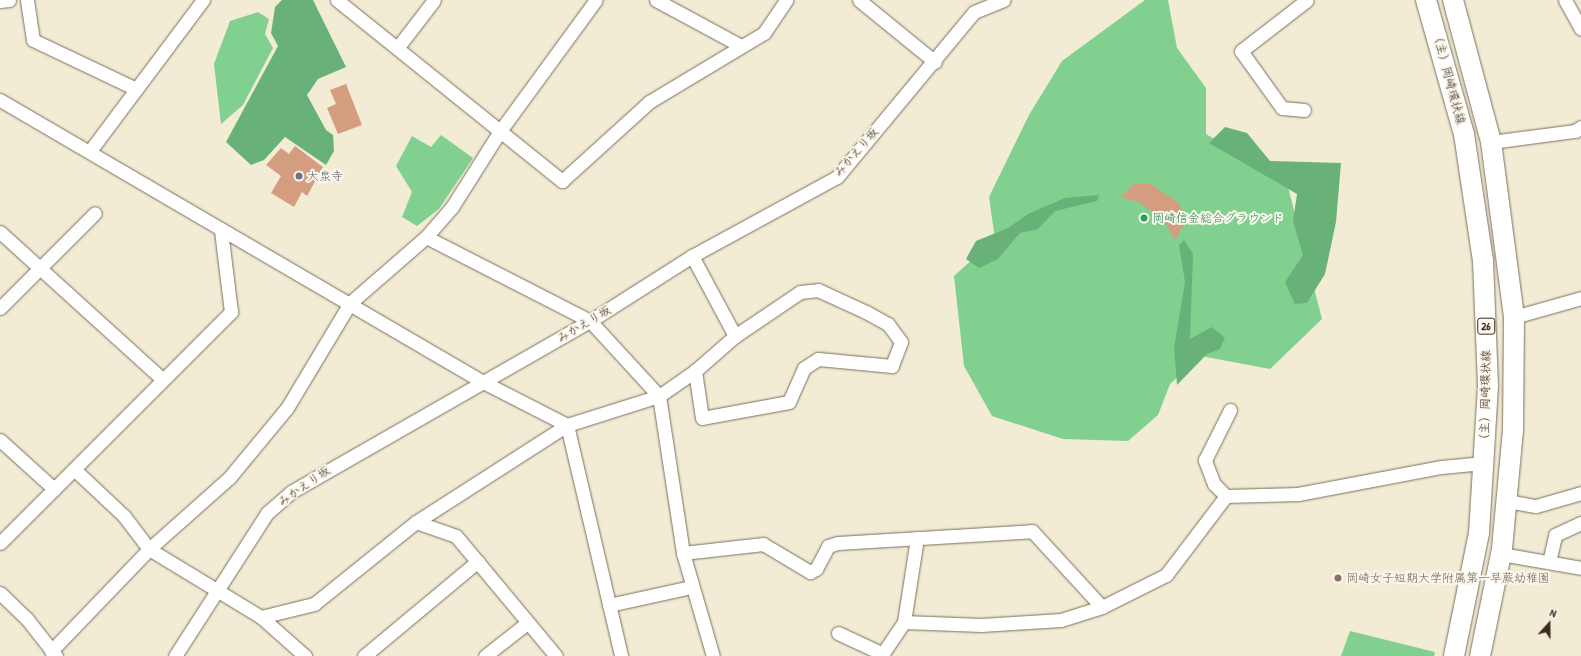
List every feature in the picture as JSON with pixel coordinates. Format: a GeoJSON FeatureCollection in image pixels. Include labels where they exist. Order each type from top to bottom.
{"type":"FeatureCollection","features":[{"type":"Feature","properties":{"kind":"main road","name":"（主）岡崎環状線"},"geometry":{"type":"LineString","coordinates":[[1426,0],[1464,134],[1483,261],[1488,386],[1479,533],[1454,656]]}},
{"type":"Feature","properties":{"kind":"main road","name":"（主）岡崎環状線"},"geometry":{"type":"LineString","coordinates":[[1453,0],[1491,142],[1514,317],[1514,430],[1507,501],[1501,554],[1480,656]]}},
{"type":"Feature","properties":{"kind":"street"},"geometry":{"type":"LineString","coordinates":[[0,1],[9,0]]}},
{"type":"Feature","properties":{"kind":"street"},"geometry":{"type":"LineString","coordinates":[[27,0],[33,40],[136,89]]}},
{"type":"Feature","properties":{"kind":"street"},"geometry":{"type":"LineString","coordinates":[[90,152],[203,0]]}},
{"type":"Feature","properties":{"kind":"street"},"geometry":{"type":"LineString","coordinates":[[337,0],[398,47],[562,181],[649,102],[764,33],[786,0]]}},
{"type":"Feature","properties":{"kind":"street"},"geometry":{"type":"LineString","coordinates":[[398,47],[434,0]]}},
{"type":"Feature","properties":{"kind":"street"},"geometry":{"type":"LineString","coordinates":[[0,593],[27,619],[54,654],[148,549],[229,478],[288,408],[350,303],[426,237],[452,207],[500,131],[596,0]]}},
{"type":"Feature","properties":{"kind":"street"},"geometry":{"type":"LineString","coordinates":[[656,0],[741,46]]}},
{"type":"Feature","properties":{"kind":"street"},"geometry":{"type":"LineString","coordinates":[[859,0],[934,62]]}},
{"type":"Feature","properties":{"kind":"street","name":"みかえり坂"},"geometry":{"type":"LineString","coordinates":[[175,656],[217,594],[267,513],[291,492],[590,321],[692,256],[838,177],[974,12],[1004,0]]}},
{"type":"Feature","properties":{"kind":"street"},"geometry":{"type":"LineString","coordinates":[[1304,110],[1282,108],[1241,51],[1307,0]]}},
{"type":"Feature","properties":{"kind":"street"},"geometry":{"type":"LineString","coordinates":[[1565,0],[1581,29]]}},
{"type":"Feature","properties":{"kind":"street"},"geometry":{"type":"LineString","coordinates":[[0,100],[199,213],[221,230],[350,303],[483,382],[567,425],[621,656]]}},
{"type":"Feature","properties":{"kind":"street"},"geometry":{"type":"LineString","coordinates":[[1491,142],[1575,130],[1581,127]]}},
{"type":"Feature","properties":{"kind":"street"},"geometry":{"type":"LineString","coordinates":[[0,308],[95,212]]}},
{"type":"Feature","properties":{"kind":"street"},"geometry":{"type":"LineString","coordinates":[[0,542],[75,470],[161,378],[230,312],[221,230]]}},
{"type":"Feature","properties":{"kind":"street"},"geometry":{"type":"LineString","coordinates":[[0,232],[38,270],[161,378]]}},
{"type":"Feature","properties":{"kind":"street"},"geometry":{"type":"LineString","coordinates":[[426,237],[590,321],[659,396],[683,553],[691,586],[713,656]]}},
{"type":"Feature","properties":{"kind":"street"},"geometry":{"type":"LineString","coordinates":[[692,256],[735,336]]}},
{"type":"Feature","properties":{"kind":"street"},"geometry":{"type":"LineString","coordinates":[[261,617],[314,604],[416,522],[567,425],[659,396],[695,371],[735,336],[800,292],[818,290],[888,324],[901,342],[892,366],[818,359],[804,368],[789,402],[702,418],[695,371]]}},
{"type":"Feature","properties":{"kind":"street"},"geometry":{"type":"LineString","coordinates":[[1514,317],[1581,298]]}},
{"type":"Feature","properties":{"kind":"street"},"geometry":{"type":"LineString","coordinates":[[1230,410],[1205,460],[1214,484],[1226,496],[1298,494],[1441,467],[1484,464]]}},
{"type":"Feature","properties":{"kind":"street"},"geometry":{"type":"LineString","coordinates":[[0,440],[54,489]]}},
{"type":"Feature","properties":{"kind":"street"},"geometry":{"type":"LineString","coordinates":[[75,470],[124,516],[148,549],[217,594],[261,617],[305,656]]}},
{"type":"Feature","properties":{"kind":"street"},"geometry":{"type":"LineString","coordinates":[[1507,501],[1536,506],[1581,493]]}},
{"type":"Feature","properties":{"kind":"street"},"geometry":{"type":"LineString","coordinates":[[904,622],[981,625],[1061,620],[1102,607],[1166,574],[1226,496]]}},
{"type":"Feature","properties":{"kind":"street"},"geometry":{"type":"LineString","coordinates":[[416,522],[456,536],[478,561],[526,624],[556,656]]}},
{"type":"Feature","properties":{"kind":"street"},"geometry":{"type":"LineString","coordinates":[[1549,562],[1556,535],[1581,523]]}},
{"type":"Feature","properties":{"kind":"street"},"geometry":{"type":"LineString","coordinates":[[683,553],[763,544],[810,572],[816,569],[828,546],[917,538],[1032,531],[1102,607]]}},
{"type":"Feature","properties":{"kind":"street"},"geometry":{"type":"LineString","coordinates":[[838,633],[882,655],[904,622],[917,538]]}},
{"type":"Feature","properties":{"kind":"street"},"geometry":{"type":"LineString","coordinates":[[1501,554],[1581,568]]}},
{"type":"Feature","properties":{"kind":"street"},"geometry":{"type":"LineString","coordinates":[[364,656],[478,561]]}},
{"type":"Feature","properties":{"kind":"street"},"geometry":{"type":"LineString","coordinates":[[609,605],[691,586]]}},
{"type":"Feature","properties":{"kind":"street"},"geometry":{"type":"LineString","coordinates":[[485,656],[526,624]]}},
{"type":"Feature","properties":{"kind":"green space"},"geometry":{"type":"Polygon","coordinates":[[[282,0],[313,0],[346,67],[318,79],[307,95],[326,130],[333,135],[334,151],[326,165],[285,137],[264,160],[251,165],[226,142],[278,46],[271,33],[275,7],[282,0]]]}},
{"type":"Feature","properties":{"kind":"green space","name":"岡崎信金総合グラウンド"},"geometry":{"type":"Polygon","coordinates":[[[1145,0],[1168,0],[1177,48],[1206,88],[1206,134],[1287,183],[1322,319],[1270,369],[1201,356],[1170,384],[1158,415],[1128,441],[1063,439],[992,416],[964,366],[954,276],[995,239],[989,197],[1029,115],[1062,61],[1145,0]]]}},
{"type":"Feature","properties":{"kind":"green space"},"geometry":{"type":"Polygon","coordinates":[[[258,12],[269,19],[265,34],[273,48],[243,105],[221,124],[214,64],[230,21],[258,12]]]}},
{"type":"Feature","properties":{"kind":"green space"},"geometry":{"type":"Polygon","coordinates":[[[1225,127],[1247,133],[1270,161],[1341,163],[1336,222],[1325,274],[1307,303],[1295,304],[1285,282],[1303,255],[1293,221],[1297,194],[1209,143],[1225,127]]]}},
{"type":"Feature","properties":{"kind":"green space"},"geometry":{"type":"Polygon","coordinates":[[[441,135],[473,158],[439,209],[417,226],[402,217],[412,192],[396,166],[412,136],[431,147],[441,135]]]}},
{"type":"Feature","properties":{"kind":"green space"},"geometry":{"type":"Polygon","coordinates":[[[1099,195],[1097,201],[1055,211],[1038,229],[1020,233],[998,259],[979,268],[966,259],[976,241],[1008,228],[1028,214],[1065,198],[1099,195]]]}},
{"type":"Feature","properties":{"kind":"green space"},"geometry":{"type":"Polygon","coordinates":[[[1184,240],[1193,254],[1190,339],[1212,327],[1225,338],[1220,349],[1207,354],[1177,385],[1174,348],[1185,282],[1179,245],[1184,240]]]}},
{"type":"Feature","properties":{"kind":"green space"},"geometry":{"type":"Polygon","coordinates":[[[1350,631],[1435,652],[1434,656],[1341,656],[1350,631]]]}},
{"type":"Feature","properties":{"kind":"building"},"geometry":{"type":"Polygon","coordinates":[[[346,84],[362,125],[338,134],[327,108],[336,104],[330,90],[346,84]]]}},
{"type":"Feature","properties":{"kind":"building","name":"大泉寺"},"geometry":{"type":"Polygon","coordinates":[[[295,146],[323,167],[307,196],[302,192],[294,207],[271,193],[281,176],[266,165],[281,148],[289,154],[295,146]]]}},
{"type":"Feature","properties":{"kind":"building"},"geometry":{"type":"Polygon","coordinates":[[[1149,183],[1179,203],[1186,221],[1175,240],[1163,219],[1138,202],[1121,197],[1134,184],[1149,183]]]}},
{"type":"Feature","properties":{"kind":"place","name":"大泉寺"},"geometry":{"type":"Point","coordinates":[299,176]}},
{"type":"Feature","properties":{"kind":"place","name":"岡崎信金総合グラウンド"},"geometry":{"type":"Point","coordinates":[1144,218]}},
{"type":"Feature","properties":{"kind":"place","name":"岡崎女子短期大学附属第一早蕨幼稚園"},"geometry":{"type":"Point","coordinates":[1338,578]}}]}
